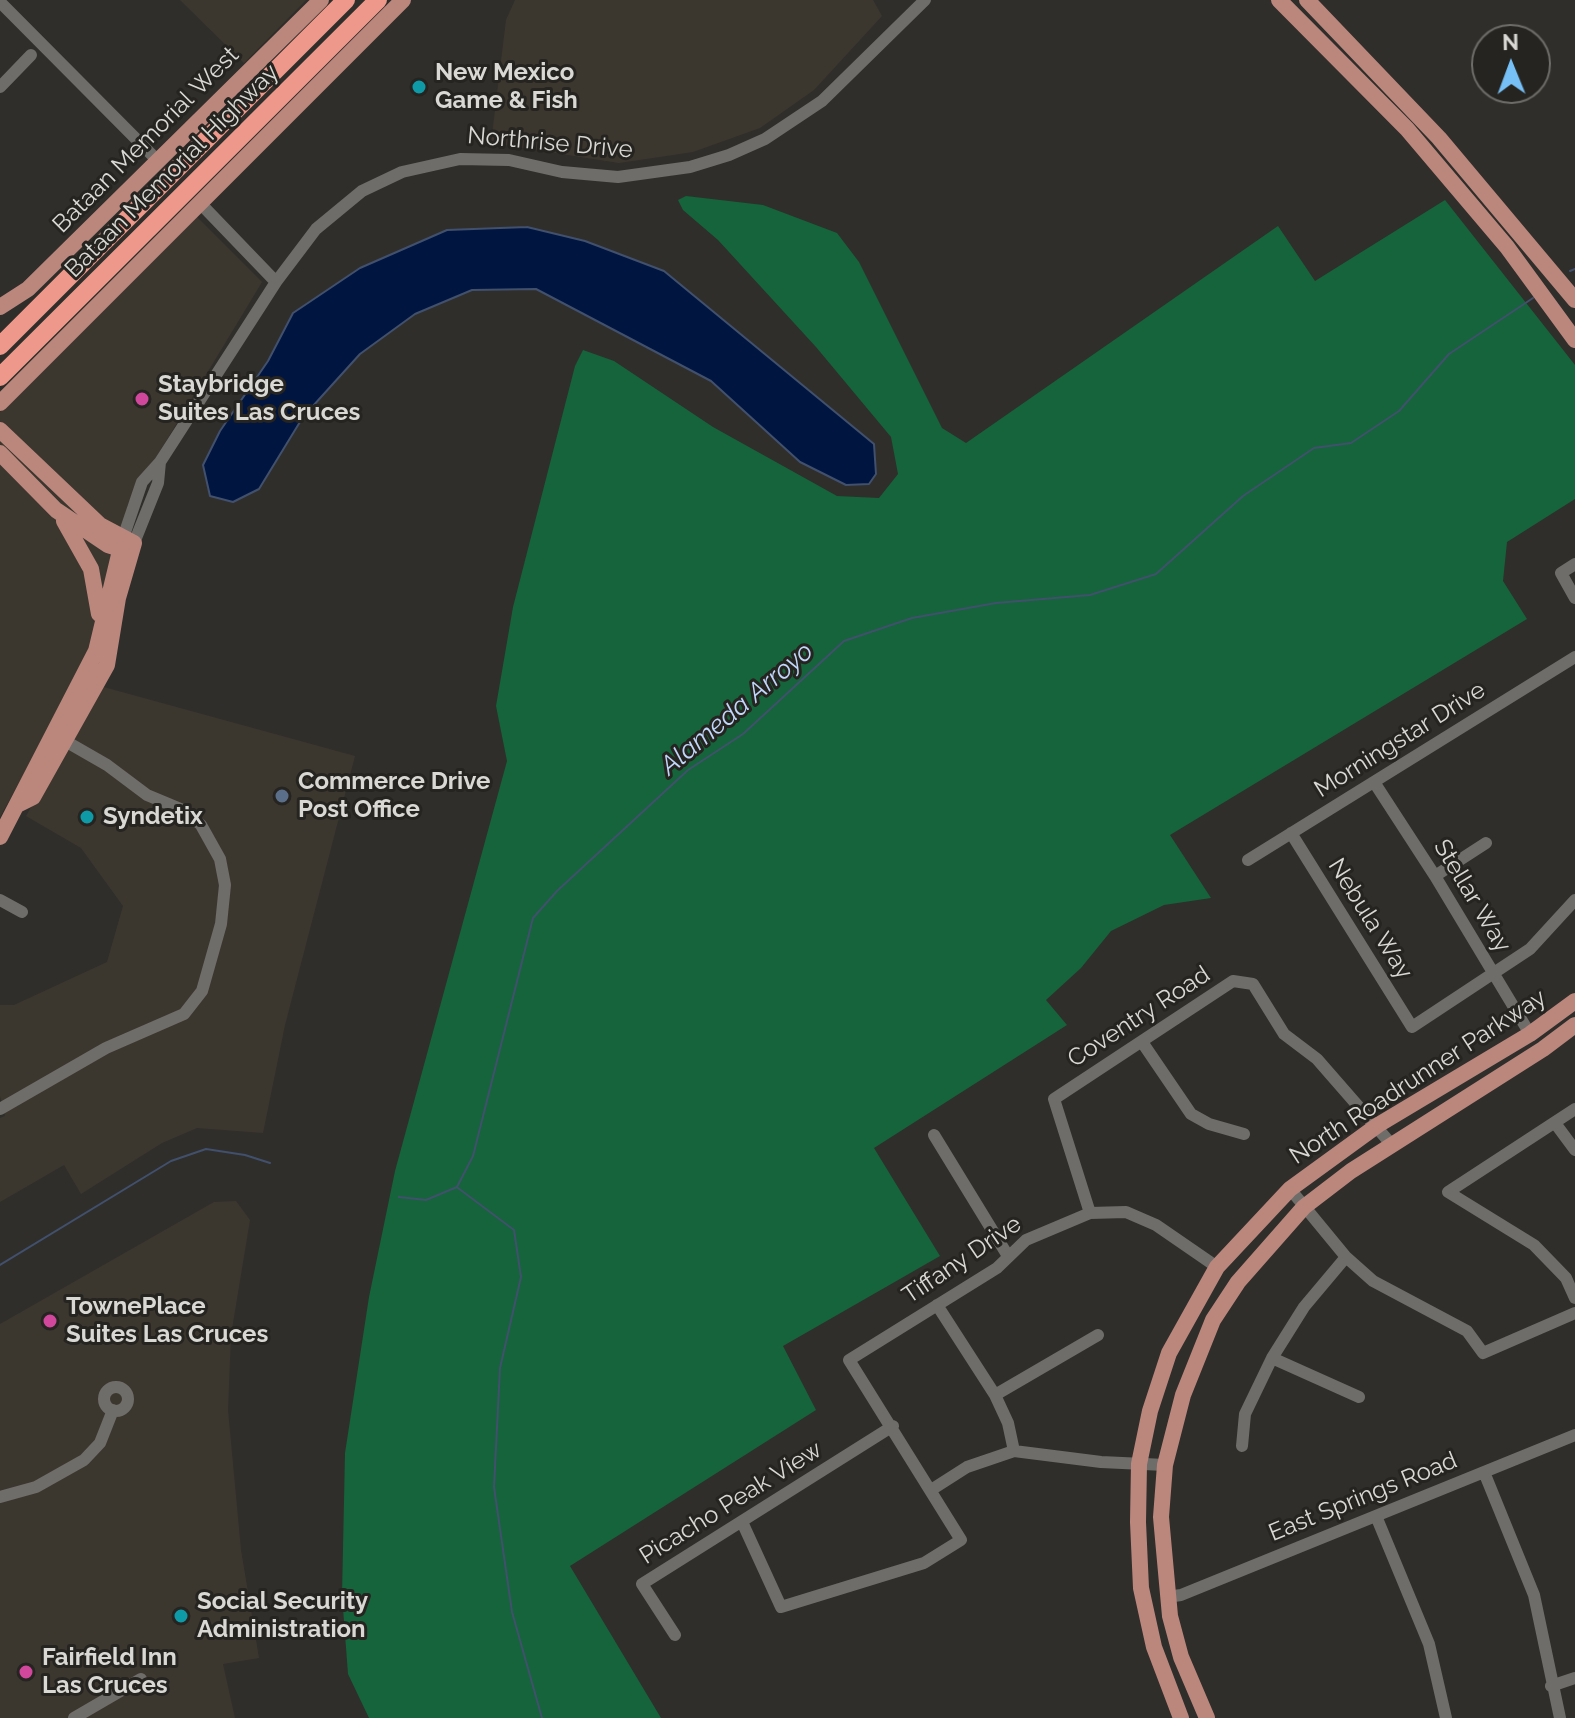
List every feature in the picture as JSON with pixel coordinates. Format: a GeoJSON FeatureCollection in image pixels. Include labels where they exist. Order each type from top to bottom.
{"type":"FeatureCollection","features":[{"type":"Feature","properties":{"kind":"highway","name":"Bataan Memorial Highway"},"geometry":{"type":"LineString","coordinates":[[0,346],[346,0]]}},
{"type":"Feature","properties":{"kind":"highway","name":"Bataan Memorial Highway"},"geometry":{"type":"LineString","coordinates":[[6,381],[378,0]]}},
{"type":"Feature","properties":{"kind":"main road","name":"Bataan Memorial West"},"geometry":{"type":"LineString","coordinates":[[0,307],[28,289],[321,0]]}},
{"type":"Feature","properties":{"kind":"main road"},"geometry":{"type":"LineString","coordinates":[[0,403],[6,381],[200,203],[403,0]]}},
{"type":"Feature","properties":{"kind":"main road"},"geometry":{"type":"LineString","coordinates":[[1279,0],[1407,129],[1507,247],[1575,340]]}},
{"type":"Feature","properties":{"kind":"main road"},"geometry":{"type":"LineString","coordinates":[[1307,0],[1439,138],[1575,300]]}},
{"type":"Feature","properties":{"kind":"main road"},"geometry":{"type":"LineString","coordinates":[[0,430],[58,487],[127,546]]}},
{"type":"Feature","properties":{"kind":"main road"},"geometry":{"type":"LineString","coordinates":[[0,453],[50,504],[87,533],[127,546]]}},
{"type":"Feature","properties":{"kind":"main road"},"geometry":{"type":"LineString","coordinates":[[50,504],[58,487]]}},
{"type":"Feature","properties":{"kind":"main road"},"geometry":{"type":"LineString","coordinates":[[50,504],[81,546],[91,569],[99,615],[96,651]]}},
{"type":"Feature","properties":{"kind":"main road"},"geometry":{"type":"LineString","coordinates":[[60,737],[96,651],[127,546]]}},
{"type":"Feature","properties":{"kind":"main road"},"geometry":{"type":"LineString","coordinates":[[0,837],[19,804],[21,791],[107,665],[127,546]]}},
{"type":"Feature","properties":{"kind":"main road","name":"North Roadrunner Parkway"},"geometry":{"type":"LineString","coordinates":[[1181,1718],[1154,1647],[1141,1588],[1139,1464],[1150,1411],[1169,1353],[1217,1267],[1290,1189],[1378,1125],[1530,1034],[1575,1001]]}},
{"type":"Feature","properties":{"kind":"main road","name":"North Roadrunner Parkway"},"geometry":{"type":"LineString","coordinates":[[1207,1718],[1181,1657],[1167,1597],[1161,1517],[1165,1465],[1183,1395],[1213,1320],[1265,1247],[1304,1207],[1392,1145],[1543,1049],[1575,1025]]}},
{"type":"Feature","properties":{"kind":"street","name":"Northrise Drive"},"geometry":{"type":"LineString","coordinates":[[127,546],[142,482],[160,462],[276,282],[316,229],[338,208],[382,180],[419,166],[460,159],[489,159],[618,177],[690,167],[729,155],[765,139],[822,101],[925,0]]}},
{"type":"Feature","properties":{"kind":"street"},"geometry":{"type":"LineString","coordinates":[[0,2],[159,162]]}},
{"type":"Feature","properties":{"kind":"street"},"geometry":{"type":"LineString","coordinates":[[0,87],[31,55]]}},
{"type":"Feature","properties":{"kind":"street"},"geometry":{"type":"LineString","coordinates":[[200,203],[276,282]]}},
{"type":"Feature","properties":{"kind":"street"},"geometry":{"type":"LineString","coordinates":[[1575,564],[1561,573],[1575,598]]}},
{"type":"Feature","properties":{"kind":"street","name":"Morningstar Drive"},"geometry":{"type":"LineString","coordinates":[[1248,860],[1575,657]]}},
{"type":"Feature","properties":{"kind":"street"},"geometry":{"type":"LineString","coordinates":[[0,1109],[106,1048],[184,1014],[202,991],[221,924],[225,885],[220,859],[201,825],[183,810],[147,795],[60,737]]}},
{"type":"Feature","properties":{"kind":"street","name":"Stellar Way"},"geometry":{"type":"LineString","coordinates":[[1374,782],[1530,1034]]}},
{"type":"Feature","properties":{"kind":"street","name":"Nebula Way"},"geometry":{"type":"LineString","coordinates":[[1291,833],[1412,1027],[1494,975]]}},
{"type":"Feature","properties":{"kind":"street"},"geometry":{"type":"LineString","coordinates":[[1435,876],[1486,843]]}},
{"type":"Feature","properties":{"kind":"street"},"geometry":{"type":"LineString","coordinates":[[0,900],[22,912]]}},
{"type":"Feature","properties":{"kind":"street"},"geometry":{"type":"LineString","coordinates":[[1494,975],[1530,949],[1575,900]]}},
{"type":"Feature","properties":{"kind":"street","name":"Coventry Road"},"geometry":{"type":"LineString","coordinates":[[1090,1213],[1054,1099],[1233,981],[1253,984],[1284,1034],[1317,1059],[1378,1125],[1392,1145]]}},
{"type":"Feature","properties":{"kind":"street"},"geometry":{"type":"LineString","coordinates":[[1142,1042],[1191,1114],[1209,1124],[1244,1134]]}},
{"type":"Feature","properties":{"kind":"street"},"geometry":{"type":"LineString","coordinates":[[1575,1109],[1448,1192],[1534,1245],[1566,1278],[1575,1298]]}},
{"type":"Feature","properties":{"kind":"street"},"geometry":{"type":"LineString","coordinates":[[1555,1123],[1575,1150]]}},
{"type":"Feature","properties":{"kind":"street"},"geometry":{"type":"LineString","coordinates":[[934,1135],[1008,1256]]}},
{"type":"Feature","properties":{"kind":"street"},"geometry":{"type":"LineString","coordinates":[[1290,1189],[1346,1257],[1373,1281],[1467,1331],[1483,1353],[1575,1313]]}},
{"type":"Feature","properties":{"kind":"street","name":"Tiffany Drive"},"geometry":{"type":"LineString","coordinates":[[893,1426],[849,1360],[997,1268],[1026,1240],[1090,1213],[1126,1212],[1156,1225],[1217,1267]]}},
{"type":"Feature","properties":{"kind":"street"},"geometry":{"type":"LineString","coordinates":[[1242,1446],[1245,1414],[1272,1358],[1304,1307],[1346,1257]]}},
{"type":"Feature","properties":{"kind":"street"},"geometry":{"type":"LineString","coordinates":[[937,1305],[995,1395],[1008,1423],[1014,1451]]}},
{"type":"Feature","properties":{"kind":"street"},"geometry":{"type":"LineString","coordinates":[[995,1395],[1098,1335]]}},
{"type":"Feature","properties":{"kind":"street"},"geometry":{"type":"LineString","coordinates":[[1272,1358],[1359,1397]]}},
{"type":"Feature","properties":{"kind":"street"},"geometry":{"type":"LineString","coordinates":[[0,1497],[36,1487],[84,1460],[100,1443],[113,1410]]}},
{"type":"Feature","properties":{"kind":"street"},"geometry":{"type":"LineString","coordinates":[[743,1524],[781,1607],[924,1563],[961,1540],[893,1426]]}},
{"type":"Feature","properties":{"kind":"street","name":"Picacho Peak View"},"geometry":{"type":"LineString","coordinates":[[675,1635],[642,1584],[743,1524],[893,1426]]}},
{"type":"Feature","properties":{"kind":"street","name":"East Springs Road"},"geometry":{"type":"LineString","coordinates":[[1167,1597],[1181,1595],[1575,1435]]}},
{"type":"Feature","properties":{"kind":"street"},"geometry":{"type":"LineString","coordinates":[[931,1490],[967,1467],[1014,1451],[1165,1465]]}},
{"type":"Feature","properties":{"kind":"street"},"geometry":{"type":"LineString","coordinates":[[1484,1472],[1534,1595],[1560,1718]]}},
{"type":"Feature","properties":{"kind":"street"},"geometry":{"type":"LineString","coordinates":[[1376,1516],[1429,1644],[1446,1718]]}},
{"type":"Feature","properties":{"kind":"street"},"geometry":{"type":"LineString","coordinates":[[1551,1686],[1575,1678]]}},
{"type":"Feature","properties":{"kind":"street"},"geometry":{"type":"LineString","coordinates":[[74,1718],[141,1679]]}},
{"type":"Feature","properties":{"kind":"shaded area"},"geometry":{"type":"Polygon","coordinates":[[[180,0],[306,0],[244,63],[180,0]]]}},
{"type":"Feature","properties":{"kind":"shaded area"},"geometry":{"type":"Polygon","coordinates":[[[515,0],[873,0],[882,16],[814,90],[760,128],[693,152],[619,163],[491,143],[506,20],[515,0]]]}},
{"type":"Feature","properties":{"kind":"shaded area"},"geometry":{"type":"Polygon","coordinates":[[[197,217],[262,282],[128,504],[92,651],[0,817],[0,412],[197,217]]]}},
{"type":"Feature","properties":{"kind":"shaded area"},"geometry":{"type":"Polygon","coordinates":[[[100,686],[355,756],[285,1025],[263,1133],[197,1128],[162,1143],[81,1194],[64,1165],[0,1202],[0,1118],[5,1116],[0,1096],[0,1005],[14,1005],[107,962],[123,906],[81,848],[26,816],[100,686]]]}},
{"type":"Feature","properties":{"kind":"shaded area"},"geometry":{"type":"Polygon","coordinates":[[[236,1201],[250,1220],[231,1335],[228,1410],[241,1550],[259,1658],[223,1664],[235,1718],[0,1718],[0,1324],[214,1202],[236,1201]]]}},
{"type":"Feature","properties":{"kind":"green space"},"geometry":{"type":"Polygon","coordinates":[[[686,196],[763,205],[837,233],[859,262],[942,428],[966,443],[1278,226],[1315,281],[1445,200],[1575,365],[1575,499],[1507,542],[1503,581],[1527,619],[1170,835],[1211,898],[1164,905],[1111,931],[1081,968],[1046,1000],[1067,1025],[874,1148],[940,1256],[783,1346],[816,1410],[570,1566],[661,1718],[369,1718],[348,1674],[342,1595],[345,1453],[369,1297],[395,1171],[507,761],[496,706],[513,607],[575,366],[583,350],[614,361],[713,427],[837,496],[879,498],[898,474],[891,437],[816,347],[718,240],[683,210],[678,200],[686,196]]]}},
{"type":"Feature","properties":{"kind":"water"},"geometry":{"type":"Polygon","coordinates":[[[527,227],[585,241],[664,271],[874,444],[876,474],[869,484],[846,485],[800,462],[711,381],[536,289],[472,290],[415,314],[360,354],[303,417],[259,489],[233,502],[210,496],[203,465],[220,431],[268,361],[293,313],[360,268],[447,230],[527,227]]]}},
{"type":"Feature","properties":{"kind":"waterway","name":"Alameda Arroyo"},"geometry":{"type":"LineString","coordinates":[[1570,271],[1575,269]]}},
{"type":"Feature","properties":{"kind":"waterway","name":"Alameda Arroyo"},"geometry":{"type":"LineString","coordinates":[[399,1197],[426,1200],[457,1187],[473,1156],[533,918],[557,891],[688,770],[743,734],[844,641],[912,618],[996,603],[1090,595],[1156,574],[1243,496],[1314,448],[1351,443],[1399,411],[1449,354],[1533,298]]}},
{"type":"Feature","properties":{"kind":"waterway","name":"Alameda Arroyo"},"geometry":{"type":"LineString","coordinates":[[0,1265],[171,1161],[206,1149],[245,1155],[270,1163]]}},
{"type":"Feature","properties":{"kind":"waterway"},"geometry":{"type":"LineString","coordinates":[[458,1188],[514,1230],[521,1277],[500,1368],[494,1487],[512,1612],[542,1718]]}},
{"type":"Feature","properties":{"kind":"place","name":"New Mexico Game & Fish"},"geometry":{"type":"Point","coordinates":[419,87]}},
{"type":"Feature","properties":{"kind":"place","name":"Staybridge Suites Las Cruces"},"geometry":{"type":"Point","coordinates":[142,399]}},
{"type":"Feature","properties":{"kind":"place","name":"Commerce Drive Post Office"},"geometry":{"type":"Point","coordinates":[282,796]}},
{"type":"Feature","properties":{"kind":"place","name":"Syndetix"},"geometry":{"type":"Point","coordinates":[87,817]}},
{"type":"Feature","properties":{"kind":"place","name":"TownePlace Suites Las Cruces"},"geometry":{"type":"Point","coordinates":[50,1321]}},
{"type":"Feature","properties":{"kind":"place","name":"Social Security Administration"},"geometry":{"type":"Point","coordinates":[181,1616]}},
{"type":"Feature","properties":{"kind":"place","name":"Fairfield Inn Las Cruces"},"geometry":{"type":"Point","coordinates":[26,1672]}}]}
